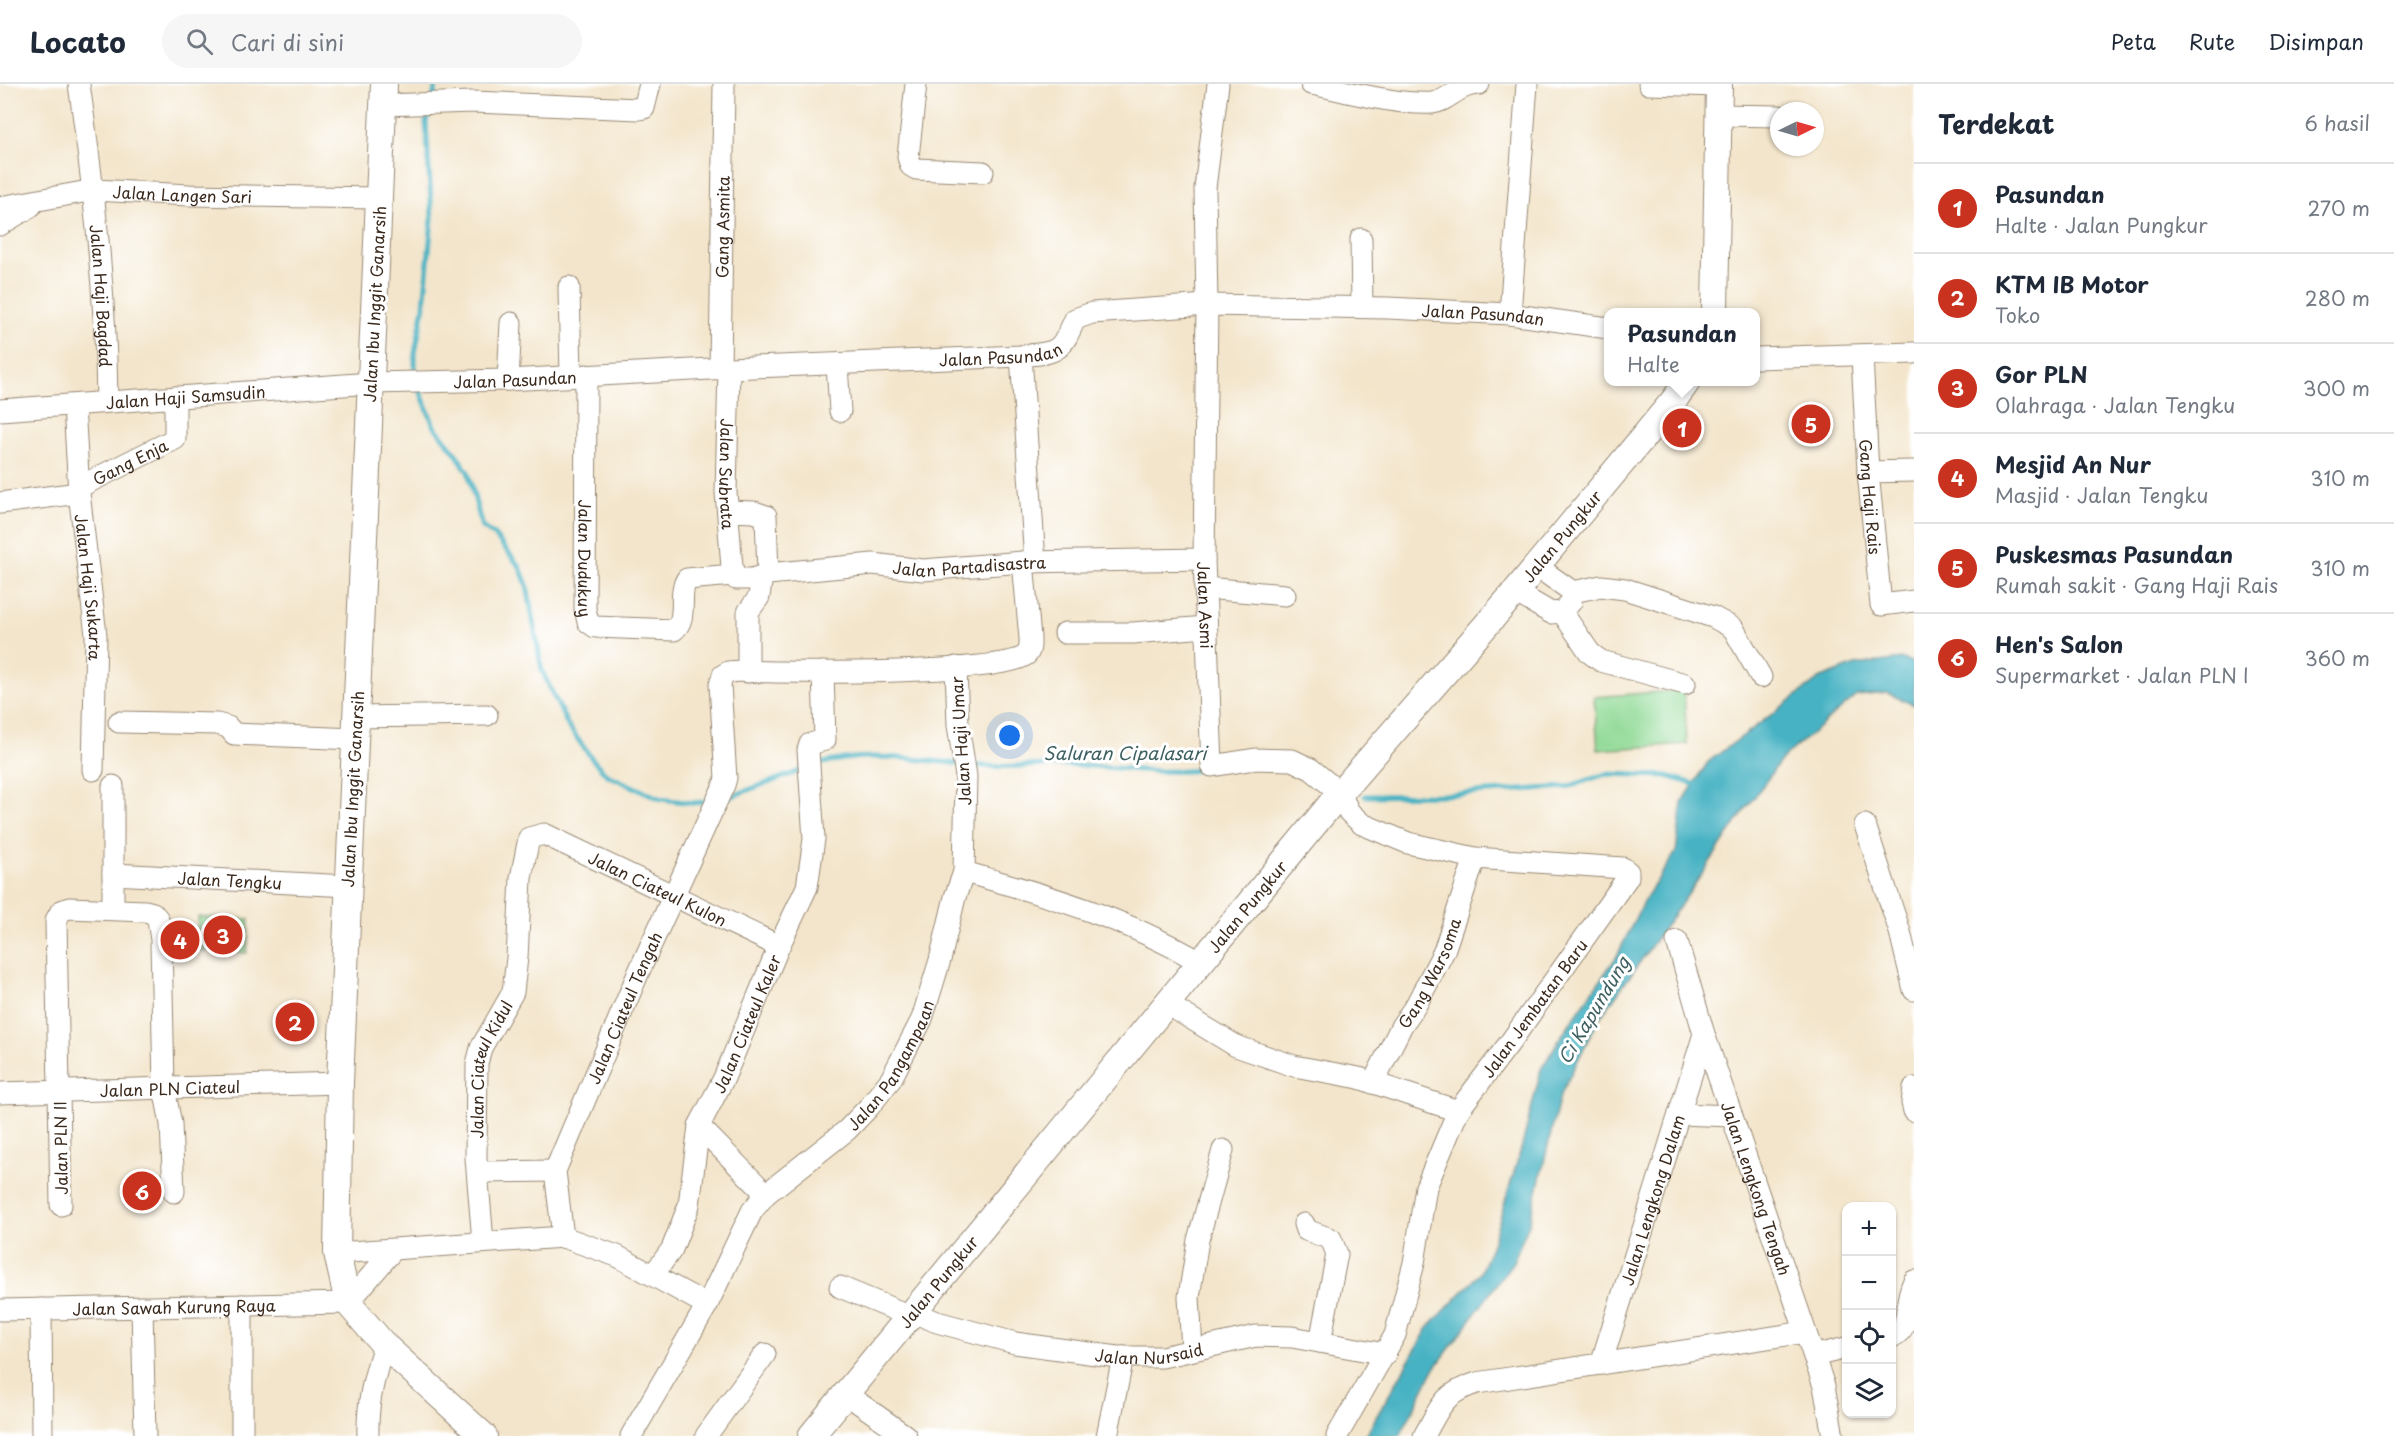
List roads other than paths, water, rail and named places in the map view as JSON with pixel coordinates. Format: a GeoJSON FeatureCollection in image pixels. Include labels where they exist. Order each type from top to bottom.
{"type":"FeatureCollection","features":[{"type":"Feature","properties":{"kind":"main road"},"geometry":{"type":"LineString","coordinates":[[1715,308],[1719,85]]}},
{"type":"Feature","properties":{"kind":"main road","name":"Jalan Ibu Inggit Ganarsih"},"geometry":{"type":"LineString","coordinates":[[384,94],[340,1083],[337,1254],[348,1303],[384,1345],[483,1436]]}},
{"type":"Feature","properties":{"kind":"main road","name":"Jalan Pungkur"},"geometry":{"type":"LineString","coordinates":[[811,1436],[1340,793],[1515,592],[1684,386]]}},
{"type":"Feature","properties":{"kind":"street","name":"Jalan Langen Sari"},"geometry":{"type":"LineString","coordinates":[[79,84],[94,190],[189,195],[379,198]]}},
{"type":"Feature","properties":{"kind":"street"},"geometry":{"type":"LineString","coordinates":[[384,94],[431,103],[473,102],[639,109],[644,108],[650,84]]}},
{"type":"Feature","properties":{"kind":"street","name":"Gang Asmita"},"geometry":{"type":"LineString","coordinates":[[724,84],[724,368]]}},
{"type":"Feature","properties":{"kind":"street"},"geometry":{"type":"LineString","coordinates":[[916,84],[908,157],[911,166],[916,169],[983,172]]}},
{"type":"Feature","properties":{"kind":"street","name":"Jalan Asmi"},"geometry":{"type":"LineString","coordinates":[[1218,84],[1205,188],[1207,305],[1204,559],[1212,766],[1255,759],[1292,760],[1311,769],[1340,793]]}},
{"type":"Feature","properties":{"kind":"street"},"geometry":{"type":"LineString","coordinates":[[1311,84],[1382,98],[1433,103],[1444,100],[1464,86],[1479,84]]}},
{"type":"Feature","properties":{"kind":"street"},"geometry":{"type":"LineString","coordinates":[[1510,314],[1527,84]]}},
{"type":"Feature","properties":{"kind":"street"},"geometry":{"type":"LineString","coordinates":[[1649,84],[1719,85]]}},
{"type":"Feature","properties":{"kind":"street"},"geometry":{"type":"LineString","coordinates":[[1719,115],[1770,116]]}},
{"type":"Feature","properties":{"kind":"street"},"geometry":{"type":"LineString","coordinates":[[0,207],[94,190]]}},
{"type":"Feature","properties":{"kind":"street","name":"Jalan Haji Bagdad"},"geometry":{"type":"LineString","coordinates":[[94,190],[106,336],[108,402]]}},
{"type":"Feature","properties":{"kind":"street"},"geometry":{"type":"LineString","coordinates":[[0,225],[37,202]]}},
{"type":"Feature","properties":{"kind":"street"},"geometry":{"type":"LineString","coordinates":[[1361,239],[1362,307]]}},
{"type":"Feature","properties":{"kind":"street"},"geometry":{"type":"LineString","coordinates":[[569,287],[578,376]]}},
{"type":"Feature","properties":{"kind":"street","name":"Jalan Pasundan"},"geometry":{"type":"LineString","coordinates":[[370,383],[508,380],[724,368],[1021,356],[1058,350],[1065,342],[1075,319],[1092,313],[1207,305],[1362,307],[1510,314],[1604,327]]}},
{"type":"Feature","properties":{"kind":"street"},"geometry":{"type":"LineString","coordinates":[[508,380],[511,323]]}},
{"type":"Feature","properties":{"kind":"street"},"geometry":{"type":"LineString","coordinates":[[1760,358],[1914,353]]}},
{"type":"Feature","properties":{"kind":"street","name":"Jalan Haji Umar"},"geometry":{"type":"LineString","coordinates":[[964,872],[963,764],[958,725],[956,668],[991,665],[1024,657],[1030,650],[1021,356]]}},
{"type":"Feature","properties":{"kind":"street","name":"Gang Haji Rais"},"geometry":{"type":"LineString","coordinates":[[1862,356],[1868,472],[1881,605],[1914,601]]}},
{"type":"Feature","properties":{"kind":"street"},"geometry":{"type":"LineString","coordinates":[[837,365],[840,411]]}},
{"type":"Feature","properties":{"kind":"street","name":"Jalan Subrata"},"geometry":{"type":"LineString","coordinates":[[724,368],[728,511],[735,577]]}},
{"type":"Feature","properties":{"kind":"street","name":"Jalan Dudukuy"},"geometry":{"type":"LineString","coordinates":[[578,376],[585,609],[588,622],[595,627],[674,630],[680,622],[683,586],[687,579],[735,577]]}},
{"type":"Feature","properties":{"kind":"street","name":"Jalan Haji Samsudin"},"geometry":{"type":"LineString","coordinates":[[0,410],[370,383]]}},
{"type":"Feature","properties":{"kind":"street","name":"Gang Enja"},"geometry":{"type":"LineString","coordinates":[[79,490],[176,439],[175,397]]}},
{"type":"Feature","properties":{"kind":"street","name":"Jalan Haji Sukarta"},"geometry":{"type":"LineString","coordinates":[[74,405],[79,490],[96,635],[93,770]]}},
{"type":"Feature","properties":{"kind":"street"},"geometry":{"type":"LineString","coordinates":[[1868,472],[1914,471]]}},
{"type":"Feature","properties":{"kind":"street"},"geometry":{"type":"LineString","coordinates":[[0,503],[79,490]]}},
{"type":"Feature","properties":{"kind":"street"},"geometry":{"type":"LineString","coordinates":[[728,511],[754,512],[766,516],[765,575],[759,597],[748,612],[748,672],[956,668]]}},
{"type":"Feature","properties":{"kind":"street","name":"Jalan Partadisastra"},"geometry":{"type":"LineString","coordinates":[[735,577],[748,579],[765,575],[873,564],[923,570],[1029,562],[1204,559]]}},
{"type":"Feature","properties":{"kind":"street"},"geometry":{"type":"LineString","coordinates":[[1536,566],[1573,592],[1601,586],[1625,589],[1713,617],[1733,628],[1761,676]]}},
{"type":"Feature","properties":{"kind":"street"},"geometry":{"type":"LineString","coordinates":[[1205,588],[1285,596]]}},
{"type":"Feature","properties":{"kind":"street"},"geometry":{"type":"LineString","coordinates":[[1515,592],[1551,613],[1562,612],[1571,601],[1573,592]]}},
{"type":"Feature","properties":{"kind":"street"},"geometry":{"type":"LineString","coordinates":[[1562,612],[1590,653],[1601,661],[1685,684]]}},
{"type":"Feature","properties":{"kind":"street"},"geometry":{"type":"LineString","coordinates":[[1065,633],[1133,633],[1206,627]]}},
{"type":"Feature","properties":{"kind":"street","name":"Jalan Ciateul Tengah"},"geometry":{"type":"LineString","coordinates":[[563,1237],[555,1171],[672,896],[726,778],[721,679],[728,672],[748,672]]}},
{"type":"Feature","properties":{"kind":"street","name":"Jalan Ciateul Kaler"},"geometry":{"type":"LineString","coordinates":[[653,1275],[672,1249],[688,1205],[699,1126],[724,1078],[779,946],[807,887],[814,839],[808,772],[809,745],[825,740],[824,672]]}},
{"type":"Feature","properties":{"kind":"street"},"geometry":{"type":"LineString","coordinates":[[119,722],[217,724],[228,728],[234,735],[355,728],[487,715]]}},
{"type":"Feature","properties":{"kind":"street"},"geometry":{"type":"LineString","coordinates":[[113,786],[113,909]]}},
{"type":"Feature","properties":{"kind":"street","name":"Jalan Jembatan Baru"},"geometry":{"type":"LineString","coordinates":[[1337,1436],[1395,1335],[1414,1263],[1426,1187],[1458,1111],[1628,877],[1628,872],[1623,868],[1475,858],[1408,843],[1362,824],[1350,812],[1340,793]]}},
{"type":"Feature","properties":{"kind":"street"},"geometry":{"type":"LineString","coordinates":[[1865,825],[1907,931],[1914,990]]}},
{"type":"Feature","properties":{"kind":"street","name":"Jalan Ciateul Kulon"},"geometry":{"type":"LineString","coordinates":[[536,834],[544,834],[779,946]]}},
{"type":"Feature","properties":{"kind":"street","name":"Jalan Ciateul Kidul"},"geometry":{"type":"LineString","coordinates":[[483,1242],[479,1172],[476,1158],[479,1054],[513,993],[521,878],[529,838],[536,834]]}},
{"type":"Feature","properties":{"kind":"street","name":"Gang Warsoma"},"geometry":{"type":"LineString","coordinates":[[1373,1083],[1402,1025],[1416,1005],[1444,951],[1475,858]]}},
{"type":"Feature","properties":{"kind":"street"},"geometry":{"type":"LineString","coordinates":[[964,872],[1012,884],[1121,922],[1165,942],[1200,962]]}},
{"type":"Feature","properties":{"kind":"street","name":"Jalan Pangampaan"},"geometry":{"type":"LineString","coordinates":[[631,1436],[707,1305],[752,1211],[766,1194],[847,1130],[891,1079],[922,1019],[964,872]]}},
{"type":"Feature","properties":{"kind":"street","name":"Jalan Tengku"},"geometry":{"type":"LineString","coordinates":[[113,874],[348,886]]}},
{"type":"Feature","properties":{"kind":"street","name":"Jalan PLN II"},"geometry":{"type":"LineString","coordinates":[[61,1205],[57,920],[61,911],[69,908],[145,910],[153,913],[158,919],[161,940],[164,1088]]}},
{"type":"Feature","properties":{"kind":"street","name":"Jalan Lengkong Tengah"},"geometry":{"type":"LineString","coordinates":[[1677,941],[1704,1034],[1824,1386],[1833,1436]]}},
{"type":"Feature","properties":{"kind":"street"},"geometry":{"type":"LineString","coordinates":[[1167,1004],[1236,1046],[1294,1066],[1373,1083],[1458,1111]]}},
{"type":"Feature","properties":{"kind":"street","name":"Jalan Lengkong Dalam"},"geometry":{"type":"LineString","coordinates":[[1601,1364],[1704,1034]]}},
{"type":"Feature","properties":{"kind":"street","name":"Jalan PLN Ciateul"},"geometry":{"type":"LineString","coordinates":[[0,1093],[340,1083]]}},
{"type":"Feature","properties":{"kind":"street"},"geometry":{"type":"LineString","coordinates":[[164,1088],[171,1124],[174,1192]]}},
{"type":"Feature","properties":{"kind":"street"},"geometry":{"type":"LineString","coordinates":[[1914,1088],[1912,1103],[1914,1111]]}},
{"type":"Feature","properties":{"kind":"street"},"geometry":{"type":"LineString","coordinates":[[1679,1114],[1732,1116]]}},
{"type":"Feature","properties":{"kind":"street"},"geometry":{"type":"LineString","coordinates":[[699,1126],[766,1194]]}},
{"type":"Feature","properties":{"kind":"street"},"geometry":{"type":"LineString","coordinates":[[1192,1350],[1189,1297],[1198,1239],[1224,1149]]}},
{"type":"Feature","properties":{"kind":"street"},"geometry":{"type":"LineString","coordinates":[[479,1172],[555,1171]]}},
{"type":"Feature","properties":{"kind":"street"},"geometry":{"type":"LineString","coordinates":[[1304,1224],[1306,1230],[1331,1239],[1337,1254],[1320,1342]]}},
{"type":"Feature","properties":{"kind":"street"},"geometry":{"type":"LineString","coordinates":[[337,1254],[563,1237],[617,1256],[707,1305]]}},
{"type":"Feature","properties":{"kind":"street"},"geometry":{"type":"LineString","coordinates":[[348,1303],[393,1250]]}},
{"type":"Feature","properties":{"kind":"street"},"geometry":{"type":"LineString","coordinates":[[1896,1336],[1908,1333],[1912,1326],[1914,1318],[1910,1290],[1914,1281]]}},
{"type":"Feature","properties":{"kind":"street","name":"Jalan Nursaid"},"geometry":{"type":"LineString","coordinates":[[840,1287],[912,1314],[1015,1343],[1122,1357],[1162,1357],[1256,1335],[1320,1342],[1385,1354]]}},
{"type":"Feature","properties":{"kind":"street","name":"Jalan Sawah Kurung Raya"},"geometry":{"type":"LineString","coordinates":[[0,1310],[348,1303]]}},
{"type":"Feature","properties":{"kind":"street"},"geometry":{"type":"LineString","coordinates":[[242,1305],[242,1436]]}},
{"type":"Feature","properties":{"kind":"street"},"geometry":{"type":"LineString","coordinates":[[142,1307],[145,1436]]}},
{"type":"Feature","properties":{"kind":"street"},"geometry":{"type":"LineString","coordinates":[[41,1309],[42,1436]]}},
{"type":"Feature","properties":{"kind":"street"},"geometry":{"type":"LineString","coordinates":[[1424,1436],[1446,1398],[1457,1390],[1477,1383],[1805,1332]]}},
{"type":"Feature","properties":{"kind":"street"},"geometry":{"type":"LineString","coordinates":[[368,1436],[367,1410],[372,1382],[384,1345]]}},
{"type":"Feature","properties":{"kind":"street"},"geometry":{"type":"LineString","coordinates":[[1814,1356],[1842,1349]]}},
{"type":"Feature","properties":{"kind":"street"},"geometry":{"type":"LineString","coordinates":[[706,1436],[765,1354]]}},
{"type":"Feature","properties":{"kind":"street"},"geometry":{"type":"LineString","coordinates":[[1107,1436],[1122,1357]]}},
{"type":"Feature","properties":{"kind":"street"},"geometry":{"type":"LineString","coordinates":[[846,1394],[906,1436]]}},
{"type":"Feature","properties":{"kind":"water","name":"Ci Kapundung"},"geometry":{"type":"Polygon","coordinates":[[[1903,659],[1914,663],[1914,705],[1887,693],[1856,696],[1782,759],[1597,1022],[1560,1096],[1529,1224],[1513,1262],[1433,1371],[1400,1436],[1365,1436],[1428,1328],[1480,1273],[1492,1244],[1522,1146],[1541,1069],[1617,956],[1643,902],[1676,852],[1682,803],[1708,762],[1819,679],[1855,665],[1903,659]]]}},
{"type":"Feature","properties":{"kind":"waterway","name":"Saluran Cipalasari"},"geometry":{"type":"LineString","coordinates":[[433,100],[436,84]]}},
{"type":"Feature","properties":{"kind":"waterway","name":"Saluran Cipalasari"},"geometry":{"type":"LineString","coordinates":[[415,376],[415,353],[424,307],[432,218],[426,122],[430,109]]}},
{"type":"Feature","properties":{"kind":"waterway","name":"Saluran Cipalasari"},"geometry":{"type":"LineString","coordinates":[[419,388],[434,426],[468,472],[482,527],[494,535],[520,567],[527,585],[542,671],[568,726],[607,775],[661,799],[693,803],[712,801]]}},
{"type":"Feature","properties":{"kind":"waterway","name":"Saluran Cipalasari"},"geometry":{"type":"LineString","coordinates":[[814,766],[832,761],[868,757],[905,758],[960,764]]}},
{"type":"Feature","properties":{"kind":"waterway","name":"Saluran Cipalasari"},"geometry":{"type":"LineString","coordinates":[[969,765],[993,767],[1083,765],[1154,771],[1208,769]]}},
{"type":"Feature","properties":{"kind":"waterway","name":"Saluran Cipalasari"},"geometry":{"type":"LineString","coordinates":[[724,799],[805,769]]}},
{"type":"Feature","properties":{"kind":"waterway","name":"Saluran Cipalasari"},"geometry":{"type":"LineString","coordinates":[[1365,796],[1443,795],[1567,787],[1606,774],[1667,776],[1701,786]]}},
{"type":"Feature","properties":{"kind":"place","name":"Puskesmas Pasundan"},"geometry":{"type":"Point","coordinates":[1811,424]}},
{"type":"Feature","properties":{"kind":"place","name":"Pasundan"},"geometry":{"type":"Point","coordinates":[1682,428]}},
{"type":"Feature","properties":{"kind":"place","name":"Gor PLN"},"geometry":{"type":"Point","coordinates":[223,935]}},
{"type":"Feature","properties":{"kind":"place","name":"Mesjid An Nur"},"geometry":{"type":"Point","coordinates":[180,940]}},
{"type":"Feature","properties":{"kind":"place","name":"KTM IB Motor"},"geometry":{"type":"Point","coordinates":[295,1022]}},
{"type":"Feature","properties":{"kind":"place","name":"Hen's Salon"},"geometry":{"type":"Point","coordinates":[142,1191]}}]}
